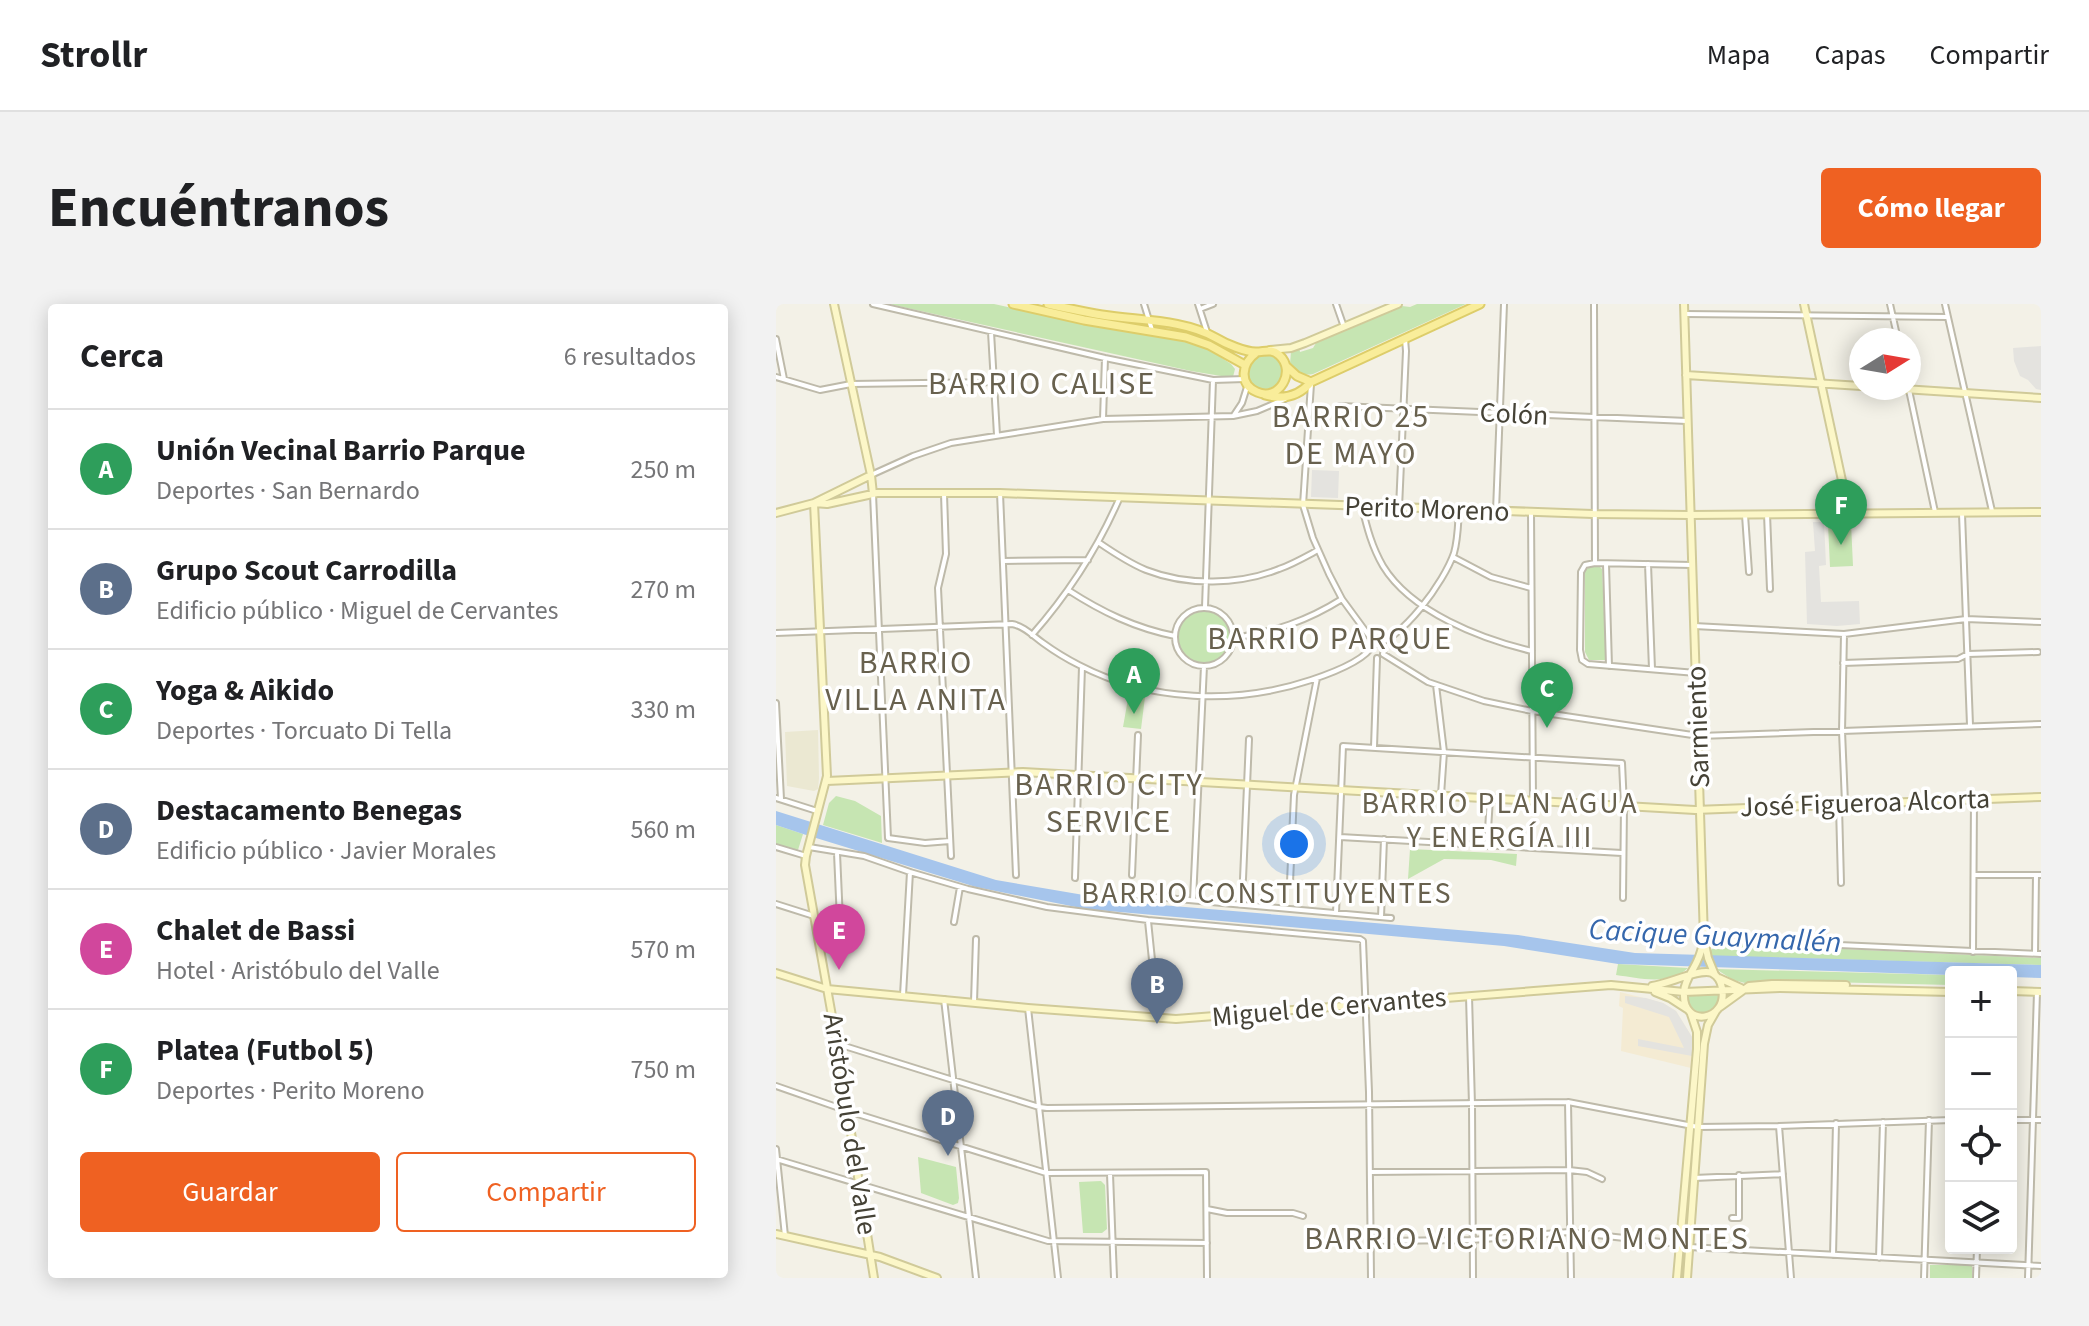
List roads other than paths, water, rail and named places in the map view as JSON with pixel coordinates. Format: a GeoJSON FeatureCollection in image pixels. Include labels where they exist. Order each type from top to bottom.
{"type":"FeatureCollection","features":[{"type":"Feature","properties":{"kind":"main road"},"geometry":{"type":"LineString","coordinates":[[834,304],[873,494]]}},
{"type":"Feature","properties":{"kind":"main road"},"geometry":{"type":"LineString","coordinates":[[1013,304],[1179,326],[1208,334],[1228,346],[1256,353]]}},
{"type":"Feature","properties":{"kind":"main road"},"geometry":{"type":"LineString","coordinates":[[1048,304],[1204,343],[1245,365]]}},
{"type":"Feature","properties":{"kind":"main road"},"geometry":{"type":"LineString","coordinates":[[1398,304],[1291,348],[1256,353],[1245,365],[1246,382],[1257,392],[1272,397],[1289,397],[1311,382],[1480,304]]}},
{"type":"Feature","properties":{"kind":"main road","name":"Sarmiento"},"geometry":{"type":"LineString","coordinates":[[1684,304],[1703,955],[1723,992]]}},
{"type":"Feature","properties":{"kind":"main road"},"geometry":{"type":"LineString","coordinates":[[1804,304],[1849,513]]}},
{"type":"Feature","properties":{"kind":"main road"},"geometry":{"type":"LineString","coordinates":[[1262,393],[1271,393],[1280,388],[1286,378],[1286,356],[1291,348]]}},
{"type":"Feature","properties":{"kind":"main road"},"geometry":{"type":"LineString","coordinates":[[1268,350],[1279,356],[1297,376],[1311,382]]}},
{"type":"Feature","properties":{"kind":"main road"},"geometry":{"type":"LineString","coordinates":[[1686,375],[1849,385]]}},
{"type":"Feature","properties":{"kind":"main road"},"geometry":{"type":"LineString","coordinates":[[1921,390],[2041,398]]}},
{"type":"Feature","properties":{"kind":"main road","name":"Perito Moreno"},"geometry":{"type":"LineString","coordinates":[[776,513],[814,503],[871,475]]}},
{"type":"Feature","properties":{"kind":"main road","name":"Perito Moreno"},"geometry":{"type":"LineString","coordinates":[[814,503],[827,504],[873,494],[1000,493],[1593,514],[2041,512]]}},
{"type":"Feature","properties":{"kind":"main road","name":"Aristóbulo del Valle"},"geometry":{"type":"LineString","coordinates":[[814,503],[827,781],[808,847],[806,868],[874,1278]]}},
{"type":"Feature","properties":{"kind":"main road","name":"José Figueroa Alcorta"},"geometry":{"type":"LineString","coordinates":[[827,781],[1012,773],[1701,809],[2041,797]]}},
{"type":"Feature","properties":{"kind":"main road"},"geometry":{"type":"LineString","coordinates":[[1677,1278],[1697,1036],[1684,992],[1703,955]]}},
{"type":"Feature","properties":{"kind":"main road","name":"Miguel de Cervantes"},"geometry":{"type":"LineString","coordinates":[[1644,987],[1667,984],[1691,974],[1707,972],[1745,989]]}},
{"type":"Feature","properties":{"kind":"main road","name":"Miguel de Cervantes"},"geometry":{"type":"LineString","coordinates":[[776,973],[827,989],[1176,1019],[1611,985],[1684,992],[1745,989],[1945,990]]}},
{"type":"Feature","properties":{"kind":"main road","name":"Miguel de Cervantes"},"geometry":{"type":"LineString","coordinates":[[1644,987],[1668,997],[1689,1012]]}},
{"type":"Feature","properties":{"kind":"main road"},"geometry":{"type":"LineString","coordinates":[[1689,1012],[1705,1017],[1745,989]]}},
{"type":"Feature","properties":{"kind":"main road"},"geometry":{"type":"LineString","coordinates":[[2017,991],[2039,992]]}},
{"type":"Feature","properties":{"kind":"main road"},"geometry":{"type":"LineString","coordinates":[[1687,1278],[1704,1044],[1708,1025],[1718,1009],[1723,992]]}},
{"type":"Feature","properties":{"kind":"main road"},"geometry":{"type":"LineString","coordinates":[[776,1234],[871,1255],[937,1278]]}},
{"type":"Feature","properties":{"kind":"street"},"geometry":{"type":"LineString","coordinates":[[873,304],[1105,358],[1213,380],[1246,382],[1242,403],[1233,416]]}},
{"type":"Feature","properties":{"kind":"street"},"geometry":{"type":"LineString","coordinates":[[1144,304],[1152,330]]}},
{"type":"Feature","properties":{"kind":"street"},"geometry":{"type":"LineString","coordinates":[[1208,334],[1199,306],[1213,304]]}},
{"type":"Feature","properties":{"kind":"street"},"geometry":{"type":"LineString","coordinates":[[1336,304],[1344,327]]}},
{"type":"Feature","properties":{"kind":"street"},"geometry":{"type":"LineString","coordinates":[[1496,511],[1504,304]]}},
{"type":"Feature","properties":{"kind":"street"},"geometry":{"type":"LineString","coordinates":[[1594,304],[1595,563]]}},
{"type":"Feature","properties":{"kind":"street"},"geometry":{"type":"LineString","coordinates":[[1890,304],[1895,328]]}},
{"type":"Feature","properties":{"kind":"street"},"geometry":{"type":"LineString","coordinates":[[1945,304],[1992,511]]}},
{"type":"Feature","properties":{"kind":"street"},"geometry":{"type":"LineString","coordinates":[[1685,314],[1947,317]]}},
{"type":"Feature","properties":{"kind":"street"},"geometry":{"type":"LineString","coordinates":[[991,332],[997,435]]}},
{"type":"Feature","properties":{"kind":"street"},"geometry":{"type":"LineString","coordinates":[[776,339],[784,379]]}},
{"type":"Feature","properties":{"kind":"street"},"geometry":{"type":"LineString","coordinates":[[1399,508],[1405,339]]}},
{"type":"Feature","properties":{"kind":"street"},"geometry":{"type":"LineString","coordinates":[[1103,419],[1105,358]]}},
{"type":"Feature","properties":{"kind":"street"},"geometry":{"type":"LineString","coordinates":[[776,377],[820,390],[851,384],[994,382]]}},
{"type":"Feature","properties":{"kind":"street"},"geometry":{"type":"LineString","coordinates":[[1205,607],[1213,380]]}},
{"type":"Feature","properties":{"kind":"street"},"geometry":{"type":"LineString","coordinates":[[1311,382],[1303,505],[1318,550],[1342,599],[1384,650],[1383,654]]}},
{"type":"Feature","properties":{"kind":"street"},"geometry":{"type":"LineString","coordinates":[[871,475],[937,447],[997,435],[1103,419],[1233,416],[1257,411],[1289,397]]}},
{"type":"Feature","properties":{"kind":"street"},"geometry":{"type":"LineString","coordinates":[[1910,400],[1935,512]]}},
{"type":"Feature","properties":{"kind":"street","name":"Colón"},"geometry":{"type":"LineString","coordinates":[[1340,406],[1687,421]]}},
{"type":"Feature","properties":{"kind":"street"},"geometry":{"type":"LineString","coordinates":[[1000,493],[1016,875]]}},
{"type":"Feature","properties":{"kind":"street"},"geometry":{"type":"LineString","coordinates":[[873,494],[888,838],[925,843],[950,841]]}},
{"type":"Feature","properties":{"kind":"street"},"geometry":{"type":"LineString","coordinates":[[944,494],[946,554],[938,588],[951,856]]}},
{"type":"Feature","properties":{"kind":"street"},"geometry":{"type":"LineString","coordinates":[[1032,635],[1088,560],[1120,497]]}},
{"type":"Feature","properties":{"kind":"street"},"geometry":{"type":"LineString","coordinates":[[1362,507],[1371,540],[1382,564],[1402,588],[1423,604],[1481,636],[1532,651]]}},
{"type":"Feature","properties":{"kind":"street"},"geometry":{"type":"LineString","coordinates":[[776,633],[1017,625],[1082,667],[1118,681],[1202,697],[1255,694],[1317,678],[1371,652],[1372,647],[1405,624],[1441,579],[1453,557],[1459,510]]}},
{"type":"Feature","properties":{"kind":"street"},"geometry":{"type":"LineString","coordinates":[[1531,512],[1533,801]]}},
{"type":"Feature","properties":{"kind":"street"},"geometry":{"type":"LineString","coordinates":[[1962,512],[1970,726]]}},
{"type":"Feature","properties":{"kind":"street"},"geometry":{"type":"LineString","coordinates":[[1767,514],[1770,589]]}},
{"type":"Feature","properties":{"kind":"street"},"geometry":{"type":"LineString","coordinates":[[1745,515],[1749,572]]}},
{"type":"Feature","properties":{"kind":"street"},"geometry":{"type":"LineString","coordinates":[[1098,542],[1156,574],[1206,581],[1263,575],[1318,550]]}},
{"type":"Feature","properties":{"kind":"street"},"geometry":{"type":"LineString","coordinates":[[1453,557],[1491,577],[1531,588]]}},
{"type":"Feature","properties":{"kind":"street"},"geometry":{"type":"LineString","coordinates":[[1003,561],[1088,560]]}},
{"type":"Feature","properties":{"kind":"street"},"geometry":{"type":"LineString","coordinates":[[1606,563],[1609,666]]}},
{"type":"Feature","properties":{"kind":"street"},"geometry":{"type":"LineString","coordinates":[[1648,564],[1652,670]]}},
{"type":"Feature","properties":{"kind":"street"},"geometry":{"type":"LineString","coordinates":[[1692,565],[1585,565],[1581,572],[1580,650],[1582,660],[1588,664],[1696,673]]}},
{"type":"Feature","properties":{"kind":"street"},"geometry":{"type":"LineString","coordinates":[[1068,590],[1120,620],[1175,636]]}},
{"type":"Feature","properties":{"kind":"street"},"geometry":{"type":"LineString","coordinates":[[1233,638],[1295,624],[1319,614],[1342,599]]}},
{"type":"Feature","properties":{"kind":"street"},"geometry":{"type":"LineString","coordinates":[[1205,607],[1214,609],[1228,620],[1233,638],[1224,658],[1218,663],[1204,666],[1186,660],[1176,645],[1175,636],[1181,619],[1188,612],[1205,607]]}},
{"type":"Feature","properties":{"kind":"street"},"geometry":{"type":"LineString","coordinates":[[1694,626],[1844,634],[1966,619],[2041,622]]}},
{"type":"Feature","properties":{"kind":"street"},"geometry":{"type":"LineString","coordinates":[[1841,883],[1844,634]]}},
{"type":"Feature","properties":{"kind":"street"},"geometry":{"type":"LineString","coordinates":[[1371,652],[1377,658]]}},
{"type":"Feature","properties":{"kind":"street"},"geometry":{"type":"LineString","coordinates":[[1843,663],[1958,659],[1968,654],[2038,652]]}},
{"type":"Feature","properties":{"kind":"street"},"geometry":{"type":"LineString","coordinates":[[1377,658],[1383,654]]}},
{"type":"Feature","properties":{"kind":"street"},"geometry":{"type":"LineString","coordinates":[[1383,654],[1412,674],[1484,701],[1699,736],[2041,724]]}},
{"type":"Feature","properties":{"kind":"street"},"geometry":{"type":"LineString","coordinates":[[1374,748],[1377,658]]}},
{"type":"Feature","properties":{"kind":"street"},"geometry":{"type":"LineString","coordinates":[[1193,900],[1204,666]]}},
{"type":"Feature","properties":{"kind":"street"},"geometry":{"type":"LineString","coordinates":[[1075,878],[1082,667]]}},
{"type":"Feature","properties":{"kind":"street"},"geometry":{"type":"LineString","coordinates":[[1290,882],[1296,786],[1317,678]]}},
{"type":"Feature","properties":{"kind":"street"},"geometry":{"type":"LineString","coordinates":[[1436,685],[1444,752],[1441,795]]}},
{"type":"Feature","properties":{"kind":"street"},"geometry":{"type":"LineString","coordinates":[[776,703],[778,798],[819,812]]}},
{"type":"Feature","properties":{"kind":"street"},"geometry":{"type":"LineString","coordinates":[[1132,875],[1138,735]]}},
{"type":"Feature","properties":{"kind":"street"},"geometry":{"type":"LineString","coordinates":[[1243,879],[1249,739]]}},
{"type":"Feature","properties":{"kind":"street"},"geometry":{"type":"LineString","coordinates":[[1336,913],[1343,746],[1622,763],[1623,898]]}},
{"type":"Feature","properties":{"kind":"street"},"geometry":{"type":"LineString","coordinates":[[1487,846],[1490,798]]}},
{"type":"Feature","properties":{"kind":"street"},"geometry":{"type":"LineString","coordinates":[[1973,952],[1974,799]]}},
{"type":"Feature","properties":{"kind":"street"},"geometry":{"type":"LineString","coordinates":[[1340,837],[1622,853]]}},
{"type":"Feature","properties":{"kind":"street"},"geometry":{"type":"LineString","coordinates":[[1381,917],[1384,839]]}},
{"type":"Feature","properties":{"kind":"street"},"geometry":{"type":"LineString","coordinates":[[776,847],[806,856]]}},
{"type":"Feature","properties":{"kind":"street"},"geometry":{"type":"LineString","coordinates":[[808,847],[864,856],[960,887],[1047,907],[1363,941],[1367,1005],[1371,1278]]}},
{"type":"Feature","properties":{"kind":"street"},"geometry":{"type":"LineString","coordinates":[[837,853],[840,921]]}},
{"type":"Feature","properties":{"kind":"street"},"geometry":{"type":"LineString","coordinates":[[903,995],[910,872]]}},
{"type":"Feature","properties":{"kind":"street"},"geometry":{"type":"LineString","coordinates":[[1704,939],[2038,954],[2039,875],[1975,875]]}},
{"type":"Feature","properties":{"kind":"street"},"geometry":{"type":"LineString","coordinates":[[954,922],[960,887]]}},
{"type":"Feature","properties":{"kind":"street"},"geometry":{"type":"LineString","coordinates":[[1133,895],[1391,918]]}},
{"type":"Feature","properties":{"kind":"street"},"geometry":{"type":"LineString","coordinates":[[776,904],[814,916]]}},
{"type":"Feature","properties":{"kind":"street"},"geometry":{"type":"LineString","coordinates":[[1148,920],[1158,1018]]}},
{"type":"Feature","properties":{"kind":"street"},"geometry":{"type":"LineString","coordinates":[[974,1002],[976,939]]}},
{"type":"Feature","properties":{"kind":"street"},"geometry":{"type":"LineString","coordinates":[[2028,1278],[2039,992]]}},
{"type":"Feature","properties":{"kind":"street"},"geometry":{"type":"LineString","coordinates":[[1469,996],[1473,1278]]}},
{"type":"Feature","properties":{"kind":"street"},"geometry":{"type":"LineString","coordinates":[[944,999],[976,1278]]}},
{"type":"Feature","properties":{"kind":"street"},"geometry":{"type":"LineString","coordinates":[[1028,1008],[1058,1278]]}},
{"type":"Feature","properties":{"kind":"street"},"geometry":{"type":"LineString","coordinates":[[837,1044],[1039,1107],[1568,1102],[1698,1127],[1945,1120]]}},
{"type":"Feature","properties":{"kind":"street"},"geometry":{"type":"LineString","coordinates":[[776,1086],[1046,1173],[1206,1172],[1207,1278]]}},
{"type":"Feature","properties":{"kind":"street"},"geometry":{"type":"LineString","coordinates":[[1568,1102],[1571,1278]]}},
{"type":"Feature","properties":{"kind":"street"},"geometry":{"type":"LineString","coordinates":[[1924,1278],[1929,1120]]}},
{"type":"Feature","properties":{"kind":"street"},"geometry":{"type":"LineString","coordinates":[[2017,1120],[2041,1120]]}},
{"type":"Feature","properties":{"kind":"street"},"geometry":{"type":"LineString","coordinates":[[1879,1258],[1883,1122]]}},
{"type":"Feature","properties":{"kind":"street"},"geometry":{"type":"LineString","coordinates":[[1833,1255],[1836,1123]]}},
{"type":"Feature","properties":{"kind":"street"},"geometry":{"type":"LineString","coordinates":[[1779,1126],[1791,1278]]}},
{"type":"Feature","properties":{"kind":"street"},"geometry":{"type":"LineString","coordinates":[[776,1149],[785,1236]]}},
{"type":"Feature","properties":{"kind":"street"},"geometry":{"type":"LineString","coordinates":[[776,1160],[1054,1242],[1207,1243]]}},
{"type":"Feature","properties":{"kind":"street"},"geometry":{"type":"LineString","coordinates":[[1370,1172],[1569,1170],[1587,1172],[1602,1179]]}},
{"type":"Feature","properties":{"kind":"street"},"geometry":{"type":"LineString","coordinates":[[1110,1174],[1114,1278]]}},
{"type":"Feature","properties":{"kind":"street"},"geometry":{"type":"LineString","coordinates":[[1694,1178],[1783,1174]]}},
{"type":"Feature","properties":{"kind":"street"},"geometry":{"type":"LineString","coordinates":[[1732,1218],[1739,1218],[1739,1175]]}},
{"type":"Feature","properties":{"kind":"street"},"geometry":{"type":"LineString","coordinates":[[1207,1209],[1227,1213],[1293,1213],[1303,1216]]}},
{"type":"Feature","properties":{"kind":"street"},"geometry":{"type":"LineString","coordinates":[[1371,1241],[1472,1240],[1569,1232],[1689,1247],[2041,1266]]}},
{"type":"Feature","properties":{"kind":"street"},"geometry":{"type":"LineString","coordinates":[[1976,1278],[1977,1254]]}},
{"type":"Feature","properties":{"kind":"water"},"geometry":{"type":"Polygon","coordinates":[[[776,811],[996,880],[1125,902],[1518,935],[1635,953],[2041,965],[2041,978],[2017,977],[2017,966],[1945,966],[1945,975],[1618,964],[1504,946],[1086,909],[976,887],[776,825],[776,811]]]}},
{"type":"Feature","properties":{"kind":"place","name":"Platea (Futbol 5)"},"geometry":{"type":"Point","coordinates":[1841,545]}},
{"type":"Feature","properties":{"kind":"place","name":"Unión Vecinal Barrio Parque"},"geometry":{"type":"Point","coordinates":[1134,714]}},
{"type":"Feature","properties":{"kind":"place","name":"Yoga & Aikido"},"geometry":{"type":"Point","coordinates":[1547,728]}},
{"type":"Feature","properties":{"kind":"place","name":"Chalet de Bassi"},"geometry":{"type":"Point","coordinates":[839,970]}},
{"type":"Feature","properties":{"kind":"place","name":"Grupo Scout Carrodilla"},"geometry":{"type":"Point","coordinates":[1157,1024]}},
{"type":"Feature","properties":{"kind":"place","name":"Destacamento Benegas"},"geometry":{"type":"Point","coordinates":[948,1156]}},
{"type":"Feature","properties":{"kind":"district","name":"BARRIO CALISE"},"geometry":{"type":"Point","coordinates":[1042,384]}},
{"type":"Feature","properties":{"kind":"district","name":"BARRIO 25 DE MAYO"},"geometry":{"type":"Point","coordinates":[1351,436]}},
{"type":"Feature","properties":{"kind":"district","name":"BARRIO PARQUE"},"geometry":{"type":"Point","coordinates":[1330,639]}},
{"type":"Feature","properties":{"kind":"district","name":"BARRIO VILLA ANITA"},"geometry":{"type":"Point","coordinates":[916,682]}},
{"type":"Feature","properties":{"kind":"district","name":"BARRIO CITY SERVICE"},"geometry":{"type":"Point","coordinates":[1109,804]}},
{"type":"Feature","properties":{"kind":"district","name":"BARRIO PLAN AGUA Y ENERGÍA III"},"geometry":{"type":"Point","coordinates":[1500,820]}},
{"type":"Feature","properties":{"kind":"district","name":"BARRIO CONSTITUYENTES"},"geometry":{"type":"Point","coordinates":[1267,893]}},
{"type":"Feature","properties":{"kind":"district","name":"BARRIO VICTORIANO MONTES"},"geometry":{"type":"Point","coordinates":[1527,1239]}},
{"type":"Feature","properties":{"kind":"water label","name":"Cacique Guaymallén"},"geometry":{"type":"Point","coordinates":[1715,936]}}]}
